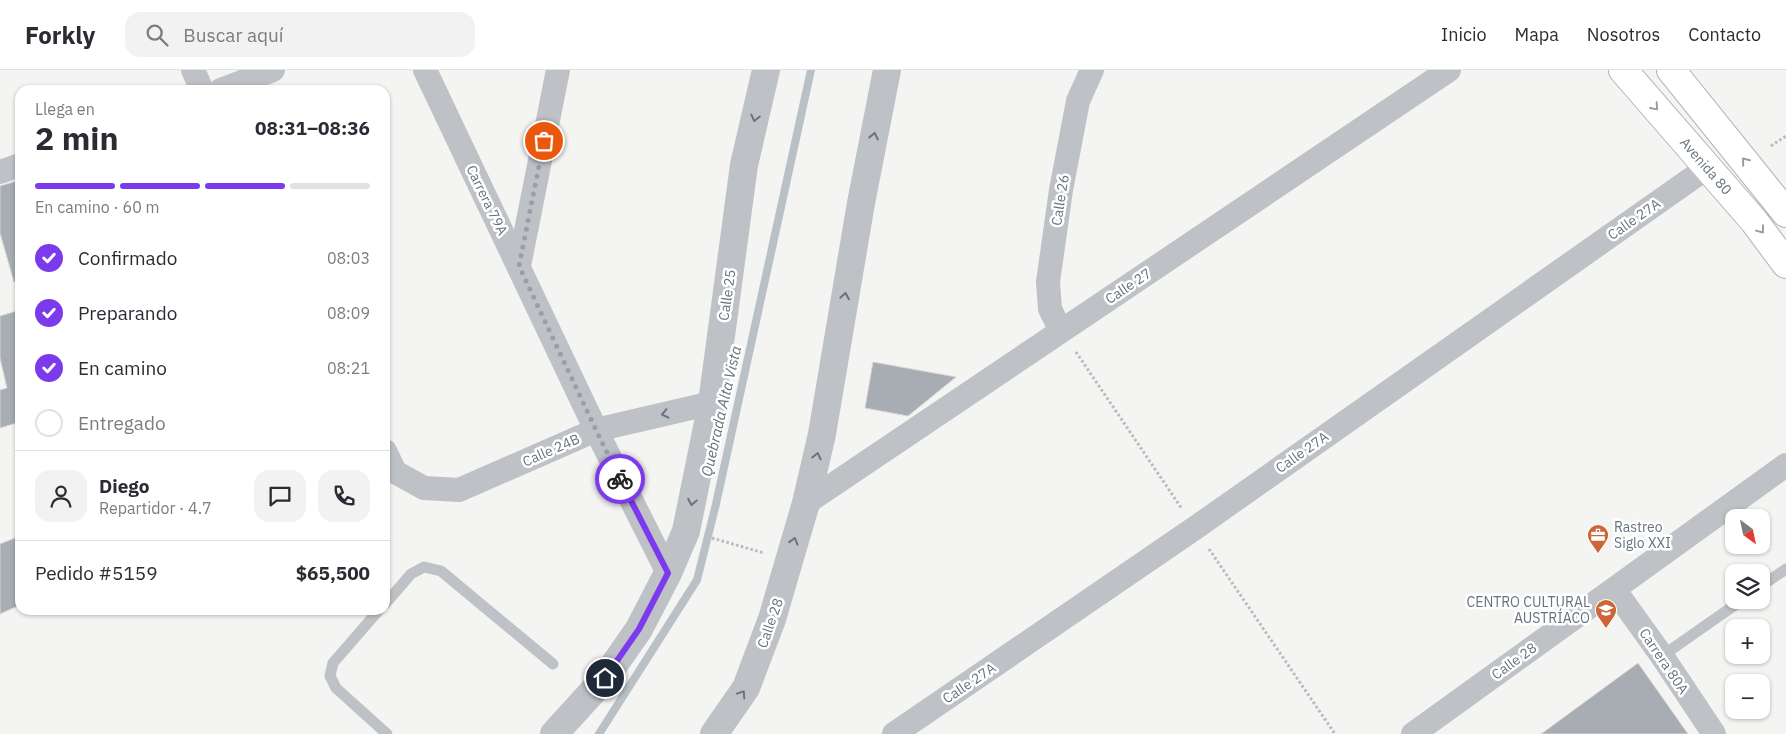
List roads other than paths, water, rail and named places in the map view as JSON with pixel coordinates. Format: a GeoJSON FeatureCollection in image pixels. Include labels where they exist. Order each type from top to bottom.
{"type":"FeatureCollection","features":[{"type":"Feature","properties":{"kind":"main road","name":"Avenida 80"},"geometry":{"type":"LineString","coordinates":[[1623,70],[1754,221],[1786,264]]}},
{"type":"Feature","properties":{"kind":"main road"},"geometry":{"type":"LineString","coordinates":[[1671,70],[1786,214]]}},
{"type":"Feature","properties":{"kind":"street"},"geometry":{"type":"LineString","coordinates":[[193,70],[200,85]]}},
{"type":"Feature","properties":{"kind":"street"},"geometry":{"type":"LineString","coordinates":[[234,85],[273,70]]}},
{"type":"Feature","properties":{"kind":"street","name":"Carrera 79A"},"geometry":{"type":"LineString","coordinates":[[425,70],[596,430],[668,573]]}},
{"type":"Feature","properties":{"kind":"street"},"geometry":{"type":"LineString","coordinates":[[519,266],[558,70]]}},
{"type":"Feature","properties":{"kind":"street","name":"Calle 25"},"geometry":{"type":"LineString","coordinates":[[554,734],[605,678],[639,629],[668,573],[686,531],[712,404],[744,165],[766,70]]}},
{"type":"Feature","properties":{"kind":"street"},"geometry":{"type":"LineString","coordinates":[[806,503],[822,434],[861,203],[887,70]]}},
{"type":"Feature","properties":{"kind":"street","name":"Calle 26"},"geometry":{"type":"LineString","coordinates":[[1061,331],[1050,309],[1048,282],[1061,190],[1078,101],[1092,70]]}},
{"type":"Feature","properties":{"kind":"street","name":"Calle 27"},"geometry":{"type":"LineString","coordinates":[[806,503],[1449,70]]}},
{"type":"Feature","properties":{"kind":"street"},"geometry":{"type":"LineString","coordinates":[[0,172],[15,167]]}},
{"type":"Feature","properties":{"kind":"street","name":"Calle 27A"},"geometry":{"type":"LineString","coordinates":[[894,734],[1203,522],[1708,167]]}},
{"type":"Feature","properties":{"kind":"street","name":"Calle 24B"},"geometry":{"type":"LineString","coordinates":[[390,461],[424,488],[459,490],[596,430],[712,404]]}},
{"type":"Feature","properties":{"kind":"street","name":"Calle 28"},"geometry":{"type":"LineString","coordinates":[[1413,734],[1785,469]]}},
{"type":"Feature","properties":{"kind":"street","name":"Calle 28"},"geometry":{"type":"LineString","coordinates":[[714,734],[746,688],[772,619],[806,503]]}},
{"type":"Feature","properties":{"kind":"street","name":"Carrera 80A"},"geometry":{"type":"LineString","coordinates":[[1614,589],[1714,734]]}},
{"type":"Feature","properties":{"kind":"lane"},"geometry":{"type":"LineString","coordinates":[[390,598],[411,574],[424,567],[441,570],[553,664]]}},
{"type":"Feature","properties":{"kind":"lane"},"geometry":{"type":"LineString","coordinates":[[1770,580],[1786,569]]}},
{"type":"Feature","properties":{"kind":"lane"},"geometry":{"type":"LineString","coordinates":[[1662,656],[1729,609]]}},
{"type":"Feature","properties":{"kind":"lane"},"geometry":{"type":"LineString","coordinates":[[375,615],[333,663],[330,676],[336,688],[387,734]]}},
{"type":"Feature","properties":{"kind":"waterway","name":"Quebrada Alta Vista"},"geometry":{"type":"LineString","coordinates":[[599,734],[697,580],[716,504],[811,70]]}},
{"type":"Feature","properties":{"kind":"place","name":"Rastreo Siglo XXI"},"geometry":{"type":"Point","coordinates":[1598,554]}},
{"type":"Feature","properties":{"kind":"place","name":"CENTRO CULTURAL AUSTRÍACO"},"geometry":{"type":"Point","coordinates":[1606,629]}}]}
